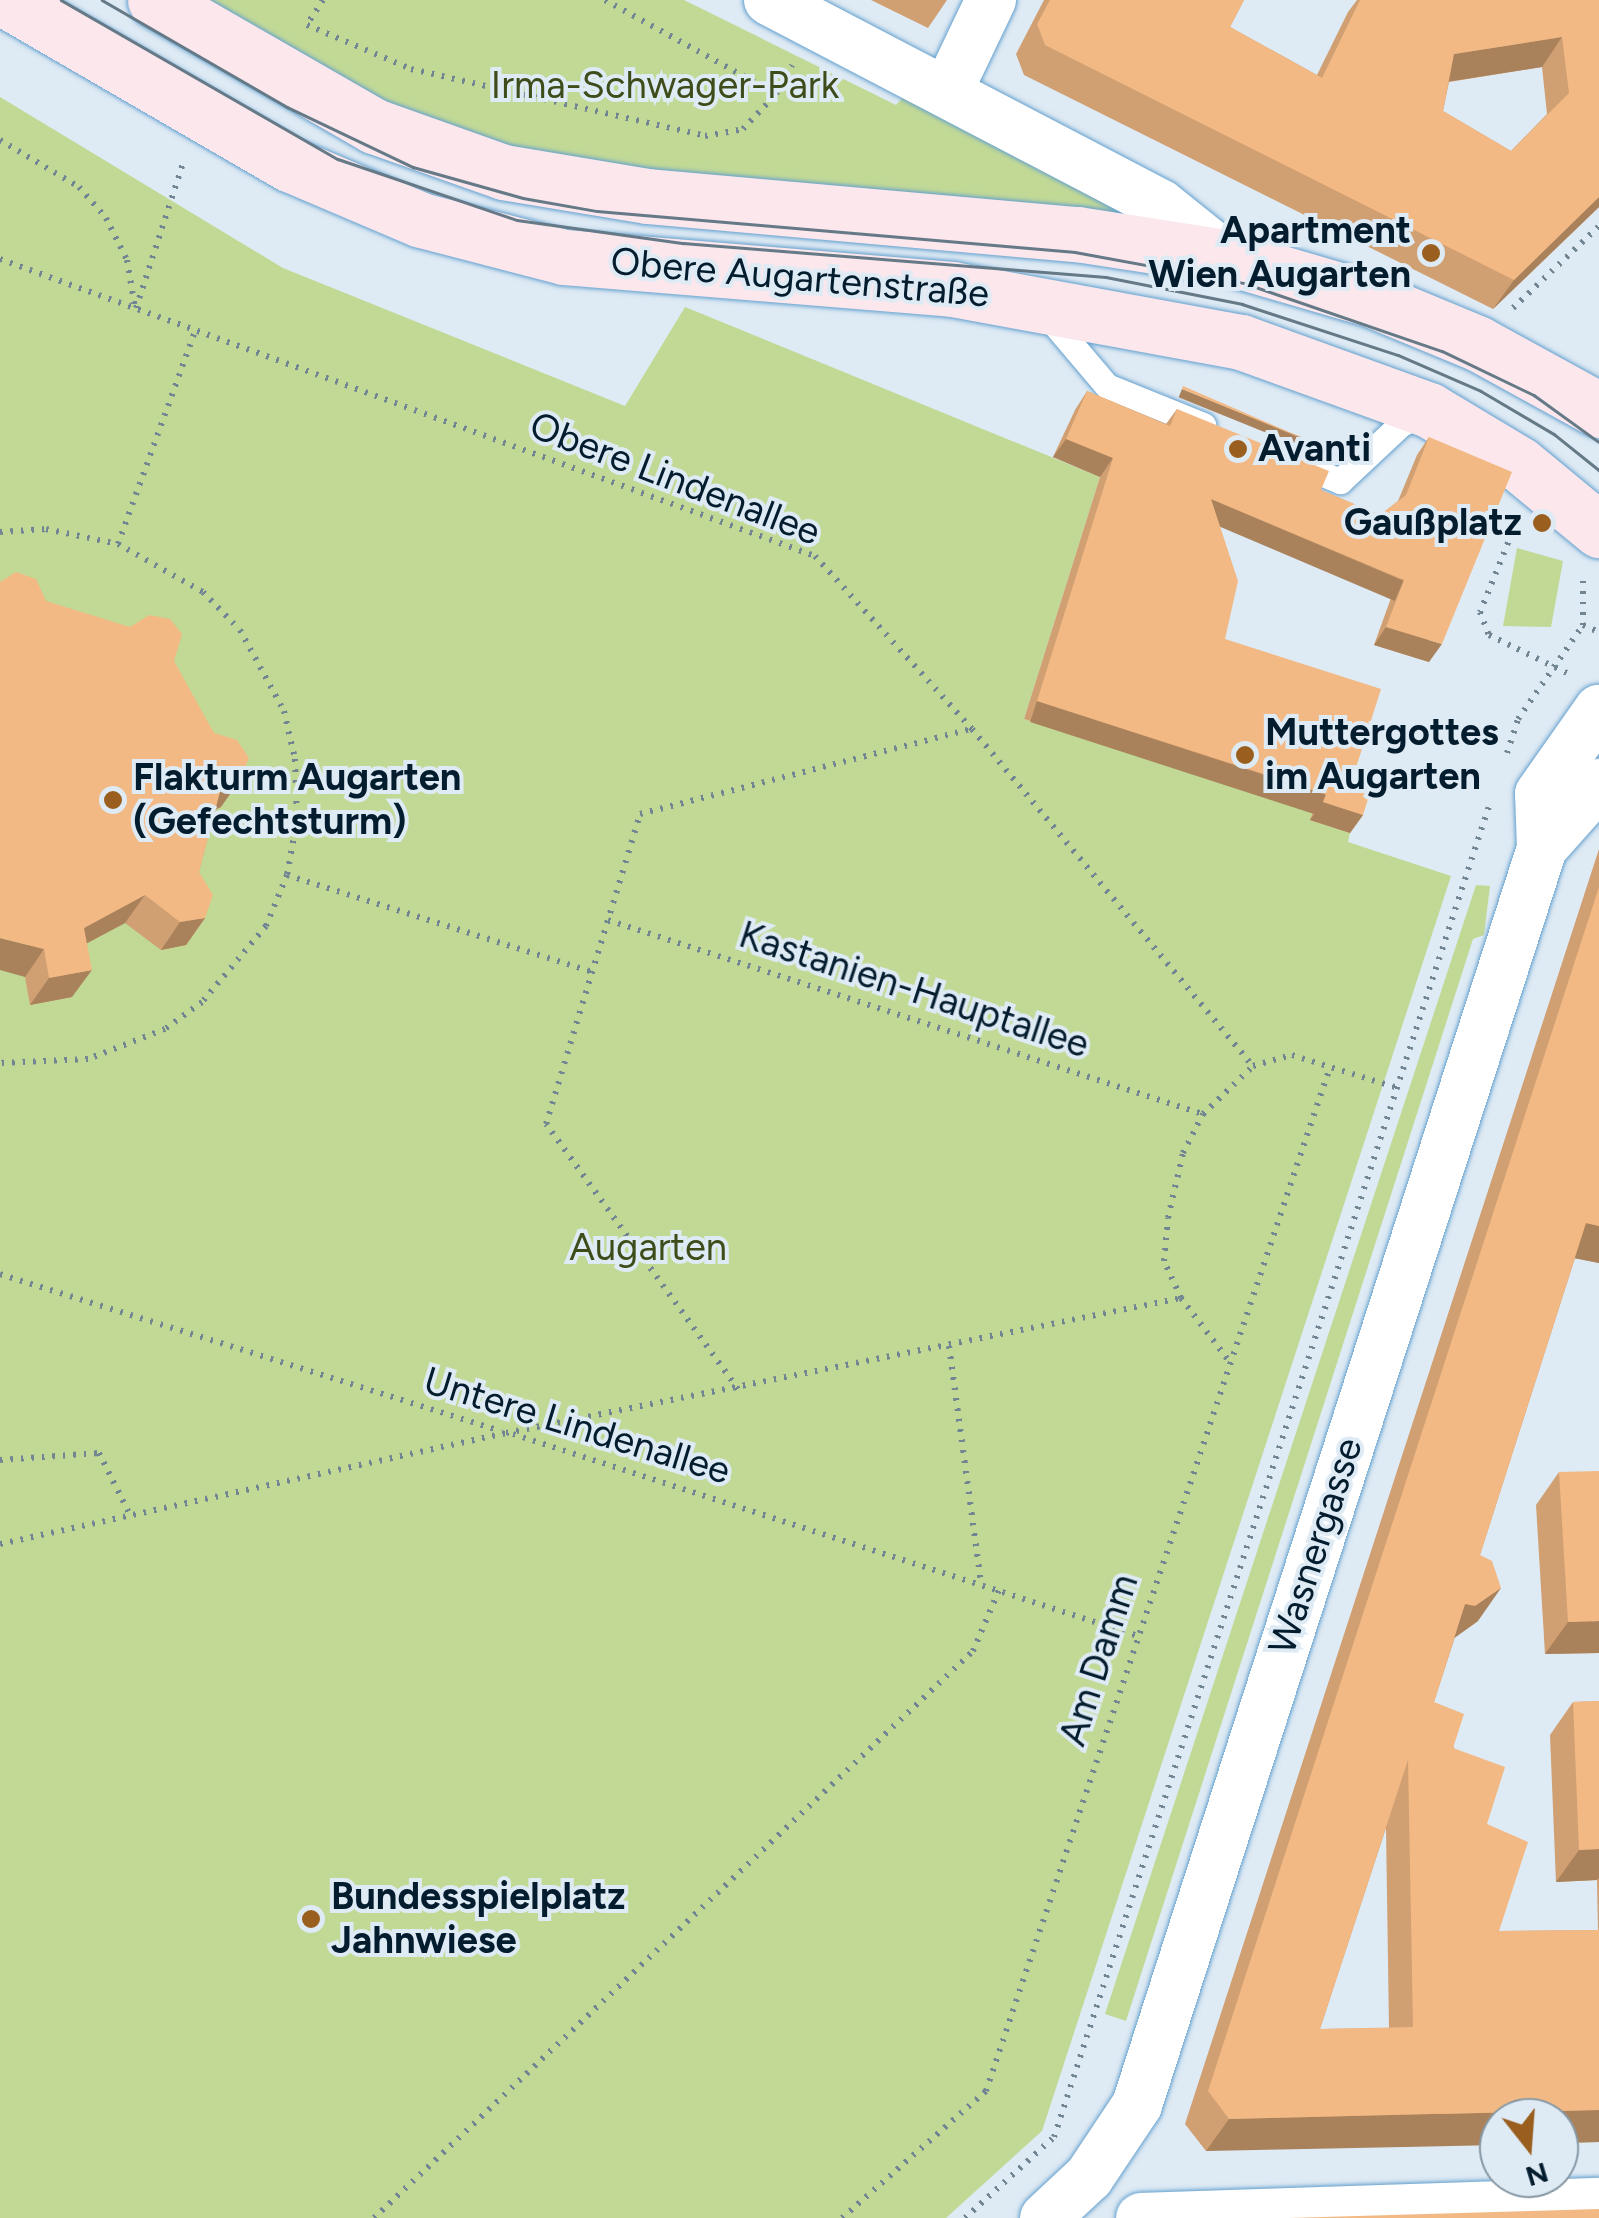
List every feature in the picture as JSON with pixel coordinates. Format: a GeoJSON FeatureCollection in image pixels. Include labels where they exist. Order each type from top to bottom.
{"type":"FeatureCollection","features":[{"type":"Feature","properties":{"kind":"street","name":"Obere Augartenstraße"},"geometry":{"type":"LineString","coordinates":[[6,0],[289,164],[421,220],[564,257],[1035,301],[1241,342],[1429,410],[1527,470],[1591,544]]}},
{"type":"Feature","properties":{"kind":"street","name":"Obere Augartenstraße"},"geometry":{"type":"LineString","coordinates":[[155,0],[374,126],[503,172],[648,196],[1077,234],[1226,257],[1390,308],[1478,344],[1599,410]]}},
{"type":"Feature","properties":{"kind":"street","name":"Obere Augartenstraße"},"geometry":{"type":"LineString","coordinates":[[769,0],[948,90],[1161,206],[1226,257]]}},
{"type":"Feature","properties":{"kind":"street"},"geometry":{"type":"LineString","coordinates":[[948,90],[991,0]]}},
{"type":"Feature","properties":{"kind":"street","name":"Wasnergasse"},"geometry":{"type":"LineString","coordinates":[[1045,2218],[1089,2177],[1137,2105],[1542,848],[1540,794],[1599,710]]}},
{"type":"Feature","properties":{"kind":"street","name":"Wasnergasse"},"geometry":{"type":"LineString","coordinates":[[1542,848],[1599,784]]}},
{"type":"Feature","properties":{"kind":"street"},"geometry":{"type":"LineString","coordinates":[[1142,2217],[1599,2204]]}},
{"type":"Feature","properties":{"kind":"lane"},"geometry":{"type":"LineString","coordinates":[[1035,301],[1107,386],[1232,437]]}},
{"type":"Feature","properties":{"kind":"lane"},"geometry":{"type":"LineString","coordinates":[[1268,452],[1340,481],[1401,424],[1429,410]]}},
{"type":"Feature","properties":{"kind":"path"},"geometry":{"type":"LineString","coordinates":[[323,0],[307,25],[411,69],[705,136],[743,129],[776,94],[816,24]]}},
{"type":"Feature","properties":{"kind":"path"},"geometry":{"type":"LineString","coordinates":[[605,0],[776,94]]}},
{"type":"Feature","properties":{"kind":"path"},"geometry":{"type":"LineString","coordinates":[[0,140],[79,187],[106,218],[127,260],[136,309]]}},
{"type":"Feature","properties":{"kind":"path"},"geometry":{"type":"LineString","coordinates":[[136,309],[188,148]]}},
{"type":"Feature","properties":{"kind":"path"},"geometry":{"type":"LineString","coordinates":[[1500,320],[1599,226]]}},
{"type":"Feature","properties":{"kind":"path","name":"Obere Lindenallee"},"geometry":{"type":"LineString","coordinates":[[0,259],[816,556],[972,730],[1253,1066]]}},
{"type":"Feature","properties":{"kind":"path"},"geometry":{"type":"LineString","coordinates":[[118,544],[195,331]]}},
{"type":"Feature","properties":{"kind":"path"},"geometry":{"type":"LineString","coordinates":[[1518,518],[1480,612],[1489,635],[1556,663]]}},
{"type":"Feature","properties":{"kind":"path"},"geometry":{"type":"LineString","coordinates":[[0,532],[46,530],[118,544],[203,592],[264,665],[296,758],[297,820],[287,875],[266,926],[230,976],[165,1029],[88,1059],[0,1064]]}},
{"type":"Feature","properties":{"kind":"path"},"geometry":{"type":"LineString","coordinates":[[1506,756],[1518,719],[1583,625],[1591,544]]}},
{"type":"Feature","properties":{"kind":"path"},"geometry":{"type":"LineString","coordinates":[[1583,625],[1599,632]]}},
{"type":"Feature","properties":{"kind":"path"},"geometry":{"type":"LineString","coordinates":[[738,1389],[546,1124],[640,814],[972,730]]}},
{"type":"Feature","properties":{"kind":"path"},"geometry":{"type":"LineString","coordinates":[[964,2218],[1054,2137],[1494,792]]}},
{"type":"Feature","properties":{"kind":"path"},"geometry":{"type":"LineString","coordinates":[[287,875],[592,972]]}},
{"type":"Feature","properties":{"kind":"path","name":"Kastanien-Hauptallee"},"geometry":{"type":"LineString","coordinates":[[608,920],[1203,1114]]}},
{"type":"Feature","properties":{"kind":"path"},"geometry":{"type":"LineString","coordinates":[[1230,1361],[1181,1298],[1164,1261],[1168,1218],[1183,1153],[1203,1114],[1253,1066],[1292,1055],[1398,1088]]}},
{"type":"Feature","properties":{"kind":"path","name":"Am Damm"},"geometry":{"type":"LineString","coordinates":[[842,2218],[986,2091],[1135,1635],[1330,1066]]}},
{"type":"Feature","properties":{"kind":"path","name":"Untere Lindenallee"},"geometry":{"type":"LineString","coordinates":[[0,1274],[1135,1635]]}},
{"type":"Feature","properties":{"kind":"path"},"geometry":{"type":"LineString","coordinates":[[0,1544],[506,1432],[1181,1298]]}},
{"type":"Feature","properties":{"kind":"path"},"geometry":{"type":"LineString","coordinates":[[949,1346],[980,1584]]}},
{"type":"Feature","properties":{"kind":"path"},"geometry":{"type":"LineString","coordinates":[[0,1460],[99,1452],[130,1515]]}},
{"type":"Feature","properties":{"kind":"path"},"geometry":{"type":"LineString","coordinates":[[374,2218],[973,1651],[999,1590]]}},
{"type":"Feature","properties":{"kind":"green space","name":"Irma-Schwager-Park"},"geometry":{"type":"Polygon","coordinates":[[[181,0],[684,0],[896,105],[904,96],[1130,216],[578,165],[482,145],[299,69],[181,0]]]}},
{"type":"Feature","properties":{"kind":"green space","name":"Augarten"},"geometry":{"type":"Polygon","coordinates":[[[0,97],[283,268],[625,406],[685,307],[1100,477],[1024,719],[1313,812],[1311,820],[1350,833],[1348,842],[1451,876],[1042,2131],[946,2218],[0,2218],[0,97]]]}},
{"type":"Feature","properties":{"kind":"green space"},"geometry":{"type":"Polygon","coordinates":[[[1517,548],[1563,561],[1551,627],[1503,626],[1517,548]]]}},
{"type":"Feature","properties":{"kind":"green space"},"geometry":{"type":"Polygon","coordinates":[[[1476,885],[1490,886],[1484,935],[1473,939],[1126,2021],[1105,2014],[1476,885]]]}},
{"type":"Feature","properties":{"kind":"building"},"geometry":{"type":"Polygon","coordinates":[[[1050,0],[1244,0],[1230,27],[1322,78],[1360,0],[1599,0],[1599,197],[1514,280],[1045,45],[1037,24],[1050,0]],[[1562,37],[1454,54],[1443,111],[1511,151],[1569,93],[1562,37]]]}},
{"type":"Feature","properties":{"kind":"building"},"geometry":{"type":"Polygon","coordinates":[[[1183,386],[1335,452],[1182,389],[1183,386]]]}},
{"type":"Feature","properties":{"kind":"building"},"geometry":{"type":"Polygon","coordinates":[[[1087,391],[1170,426],[1177,409],[1329,471],[1321,490],[1380,515],[1406,495],[1429,437],[1512,472],[1442,644],[1386,627],[1404,580],[1211,499],[1238,581],[1225,639],[1381,689],[1354,774],[1374,780],[1363,815],[1323,802],[1326,794],[1037,701],[1113,458],[1066,439],[1087,391]]]}},
{"type":"Feature","properties":{"kind":"building","name":"Flakturm Augarten (Gefechtsturm)"},"geometry":{"type":"Polygon","coordinates":[[[16,572],[36,579],[46,601],[130,627],[149,615],[170,619],[182,634],[174,661],[214,733],[237,740],[249,758],[240,780],[221,788],[199,872],[213,895],[205,918],[180,922],[145,895],[84,928],[92,970],[49,978],[44,949],[0,938],[0,582],[16,572]]]}},
{"type":"Feature","properties":{"kind":"building"},"geometry":{"type":"Polygon","coordinates":[[[1599,887],[1599,1226],[1586,1223],[1480,1555],[1492,1561],[1501,1588],[1475,1606],[1465,1604],[1434,1702],[1464,1714],[1453,1748],[1505,1767],[1487,1824],[1528,1842],[1499,1931],[1599,1930],[1599,2110],[1579,2110],[1579,2098],[1479,2098],[1479,2113],[1229,2119],[1208,2091],[1599,887]],[[1408,1760],[1320,2029],[1413,2027],[1408,1760]]]}},
{"type":"Feature","properties":{"kind":"building"},"geometry":{"type":"Polygon","coordinates":[[[1599,1471],[1599,1621],[1568,1622],[1559,1472],[1599,1471]]]}},
{"type":"Feature","properties":{"kind":"building"},"geometry":{"type":"Polygon","coordinates":[[[1599,1701],[1599,1849],[1579,1850],[1573,1702],[1599,1701]]]}},
{"type":"Feature","properties":{"kind":"building"},"geometry":{"type":"Polygon","coordinates":[[[1599,2209],[1599,2218],[1288,2218],[1599,2209]]]}},
{"type":"Feature","properties":{"kind":"tram line"},"geometry":{"type":"LineString","coordinates":[[61,0],[338,159],[517,220],[683,243],[1106,277],[1242,304],[1398,355],[1481,391],[1554,434],[1599,470]]}},
{"type":"Feature","properties":{"kind":"tram line"},"geometry":{"type":"LineString","coordinates":[[102,0],[287,107],[413,167],[523,198],[597,211],[1075,252],[1244,283],[1442,351],[1534,395],[1599,442]]}},
{"type":"Feature","properties":{"kind":"place","name":"Apartment Wien Augarten"},"geometry":{"type":"Point","coordinates":[1431,253]}},
{"type":"Feature","properties":{"kind":"place","name":"Avanti"},"geometry":{"type":"Point","coordinates":[1238,449]}},
{"type":"Feature","properties":{"kind":"place","name":"Gaußplatz"},"geometry":{"type":"Point","coordinates":[1542,523]}},
{"type":"Feature","properties":{"kind":"place","name":"Muttergottes im Augarten"},"geometry":{"type":"Point","coordinates":[1245,755]}},
{"type":"Feature","properties":{"kind":"place","name":"Flakturm Augarten (Gefechtsturm)"},"geometry":{"type":"Point","coordinates":[113,800]}},
{"type":"Feature","properties":{"kind":"place","name":"Bundesspielplatz Jahnwiese"},"geometry":{"type":"Point","coordinates":[311,1919]}}]}
